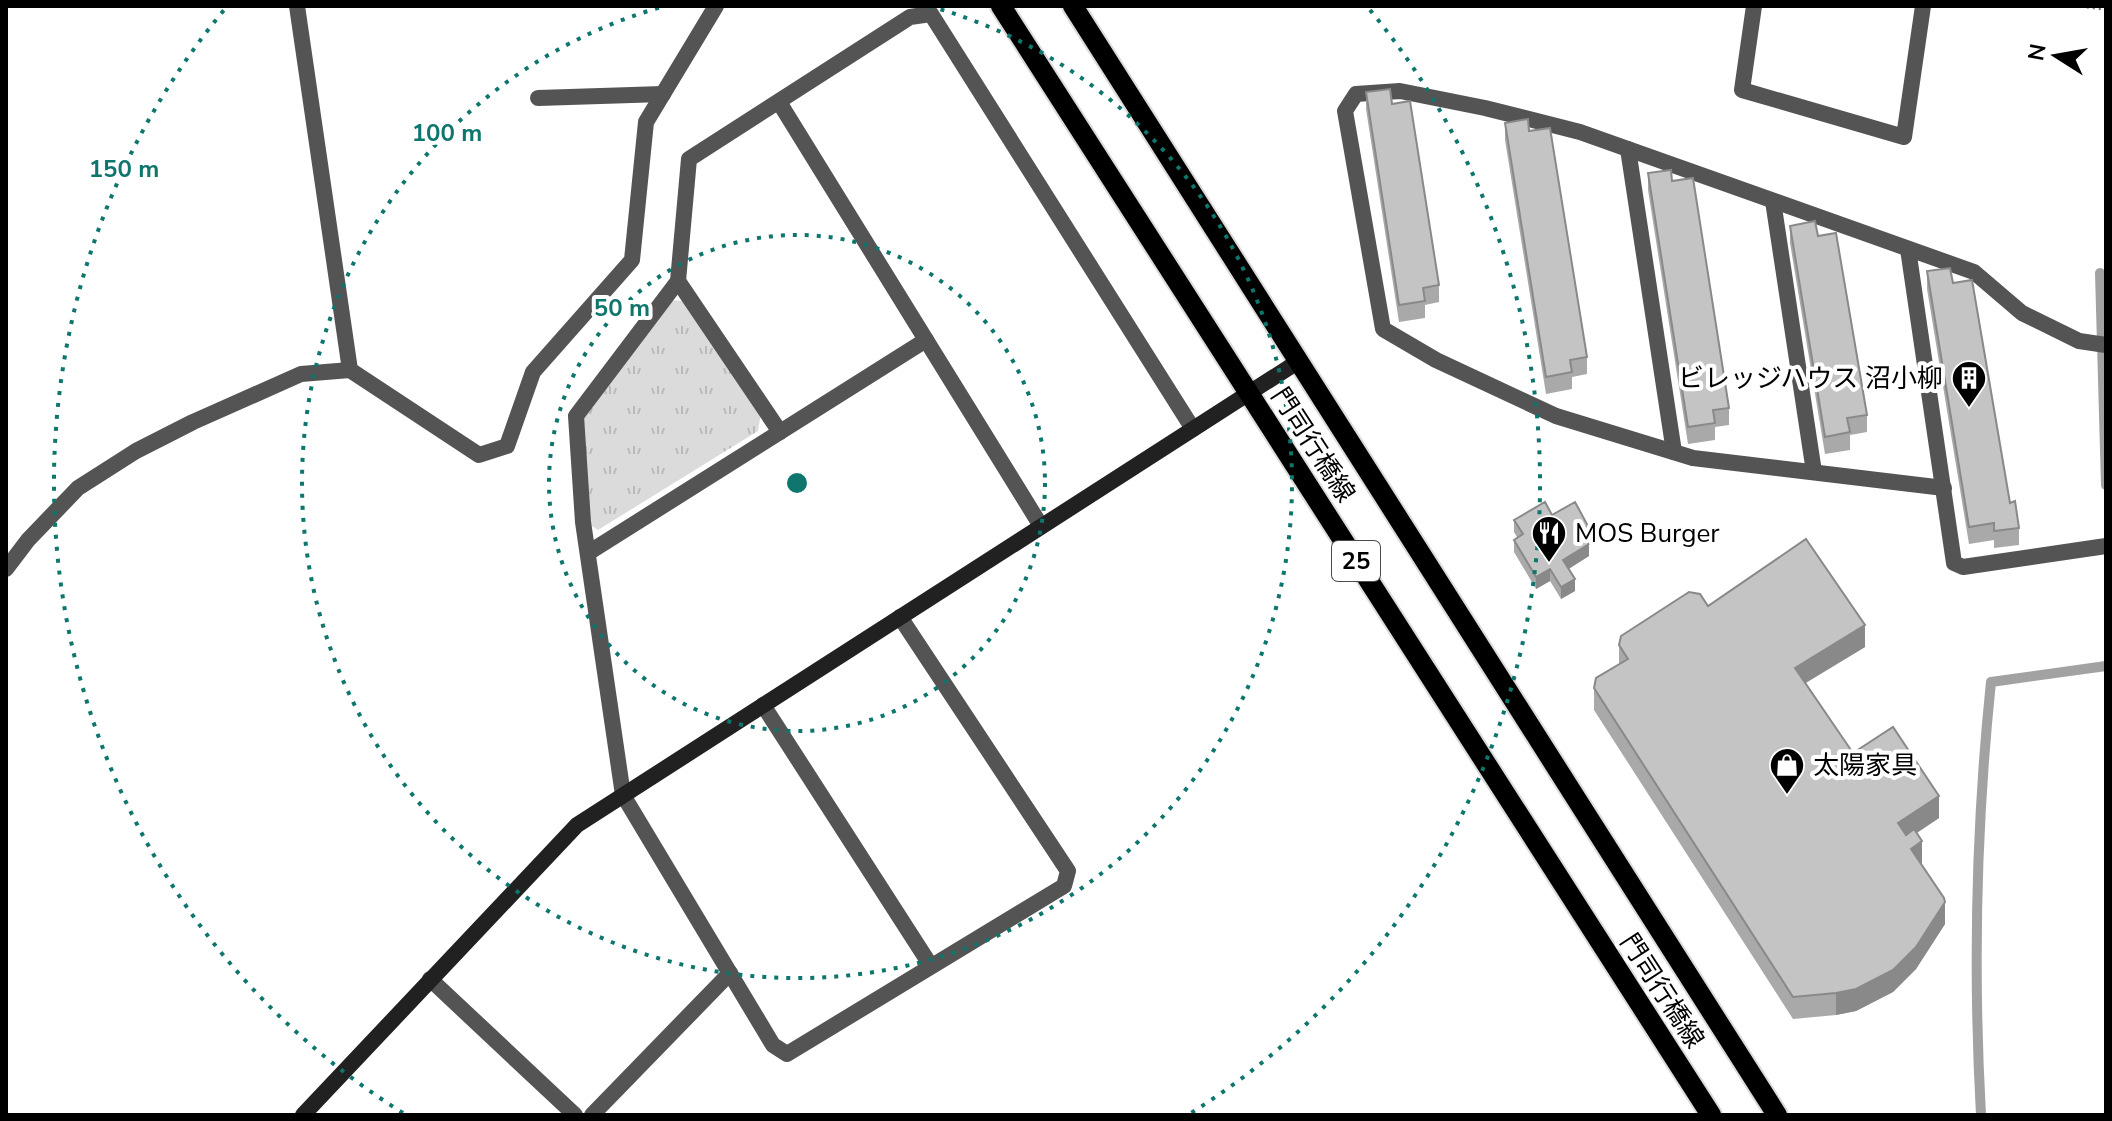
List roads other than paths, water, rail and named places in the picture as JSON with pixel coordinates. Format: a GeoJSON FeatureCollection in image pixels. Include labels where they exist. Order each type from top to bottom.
{"type":"FeatureCollection","features":[{"type":"Feature","properties":{"kind":"main road","name":"門司行橋線"},"geometry":{"type":"LineString","coordinates":[[1001,6],[1711,1115]]}},
{"type":"Feature","properties":{"kind":"main road","name":"門司行橋線"},"geometry":{"type":"LineString","coordinates":[[1073,6],[1777,1115]]}},
{"type":"Feature","properties":{"kind":"street"},"geometry":{"type":"LineString","coordinates":[[297,6],[350,370]]}},
{"type":"Feature","properties":{"kind":"street"},"geometry":{"type":"LineString","coordinates":[[6,569],[28,540],[78,488],[136,451],[301,374],[350,370],[479,455],[507,446],[533,372],[632,260],[646,122],[716,6]]}},
{"type":"Feature","properties":{"kind":"street"},"geometry":{"type":"LineString","coordinates":[[1754,6],[1742,90],[1904,137],[1923,6]]}},
{"type":"Feature","properties":{"kind":"street"},"geometry":{"type":"LineString","coordinates":[[900,617],[1068,871],[1064,886],[787,1054],[773,1045],[623,795],[583,522],[576,416],[678,281],[689,159],[910,17],[931,14],[1193,429]]}},
{"type":"Feature","properties":{"kind":"street"},"geometry":{"type":"LineString","coordinates":[[1944,488],[1693,458],[1556,416],[1436,360],[1383,329],[1345,111],[1356,94],[1400,91],[1580,132],[1974,272],[2022,313],[2079,341],[2106,345]]}},
{"type":"Feature","properties":{"kind":"street"},"geometry":{"type":"LineString","coordinates":[[538,98],[663,94]]}},
{"type":"Feature","properties":{"kind":"street"},"geometry":{"type":"LineString","coordinates":[[779,102],[1041,526]]}},
{"type":"Feature","properties":{"kind":"street"},"geometry":{"type":"LineString","coordinates":[[1628,149],[1674,452]]}},
{"type":"Feature","properties":{"kind":"street"},"geometry":{"type":"LineString","coordinates":[[1773,201],[1814,472]]}},
{"type":"Feature","properties":{"kind":"street"},"geometry":{"type":"LineString","coordinates":[[1908,249],[1954,563],[1963,567],[2099,548]]}},
{"type":"Feature","properties":{"kind":"street"},"geometry":{"type":"LineString","coordinates":[[678,281],[780,432]]}},
{"type":"Feature","properties":{"kind":"street"},"geometry":{"type":"LineString","coordinates":[[588,553],[926,340]]}},
{"type":"Feature","properties":{"kind":"street"},"geometry":{"type":"LineString","coordinates":[[303,1115],[577,825],[1299,361]]}},
{"type":"Feature","properties":{"kind":"street"},"geometry":{"type":"LineString","coordinates":[[763,705],[931,966]]}},
{"type":"Feature","properties":{"kind":"street"},"geometry":{"type":"LineString","coordinates":[[592,1115],[730,973]]}},
{"type":"Feature","properties":{"kind":"street"},"geometry":{"type":"LineString","coordinates":[[430,979],[575,1115]]}},
{"type":"Feature","properties":{"kind":"waterway"},"geometry":{"type":"LineString","coordinates":[[2100,273],[2106,485]]}},
{"type":"Feature","properties":{"kind":"waterway"},"geometry":{"type":"LineString","coordinates":[[1981,1115],[1977,898],[1991,682],[2106,666]]}},
{"type":"Feature","properties":{"kind":"place","name":"ビレッジハウス 沼小柳"},"geometry":{"type":"Point","coordinates":[1969,409]}},
{"type":"Feature","properties":{"kind":"place","name":"MOS Burger"},"geometry":{"type":"Point","coordinates":[1549,564]}},
{"type":"Feature","properties":{"kind":"place","name":"太陽家具"},"geometry":{"type":"Point","coordinates":[1787,796]}}]}
